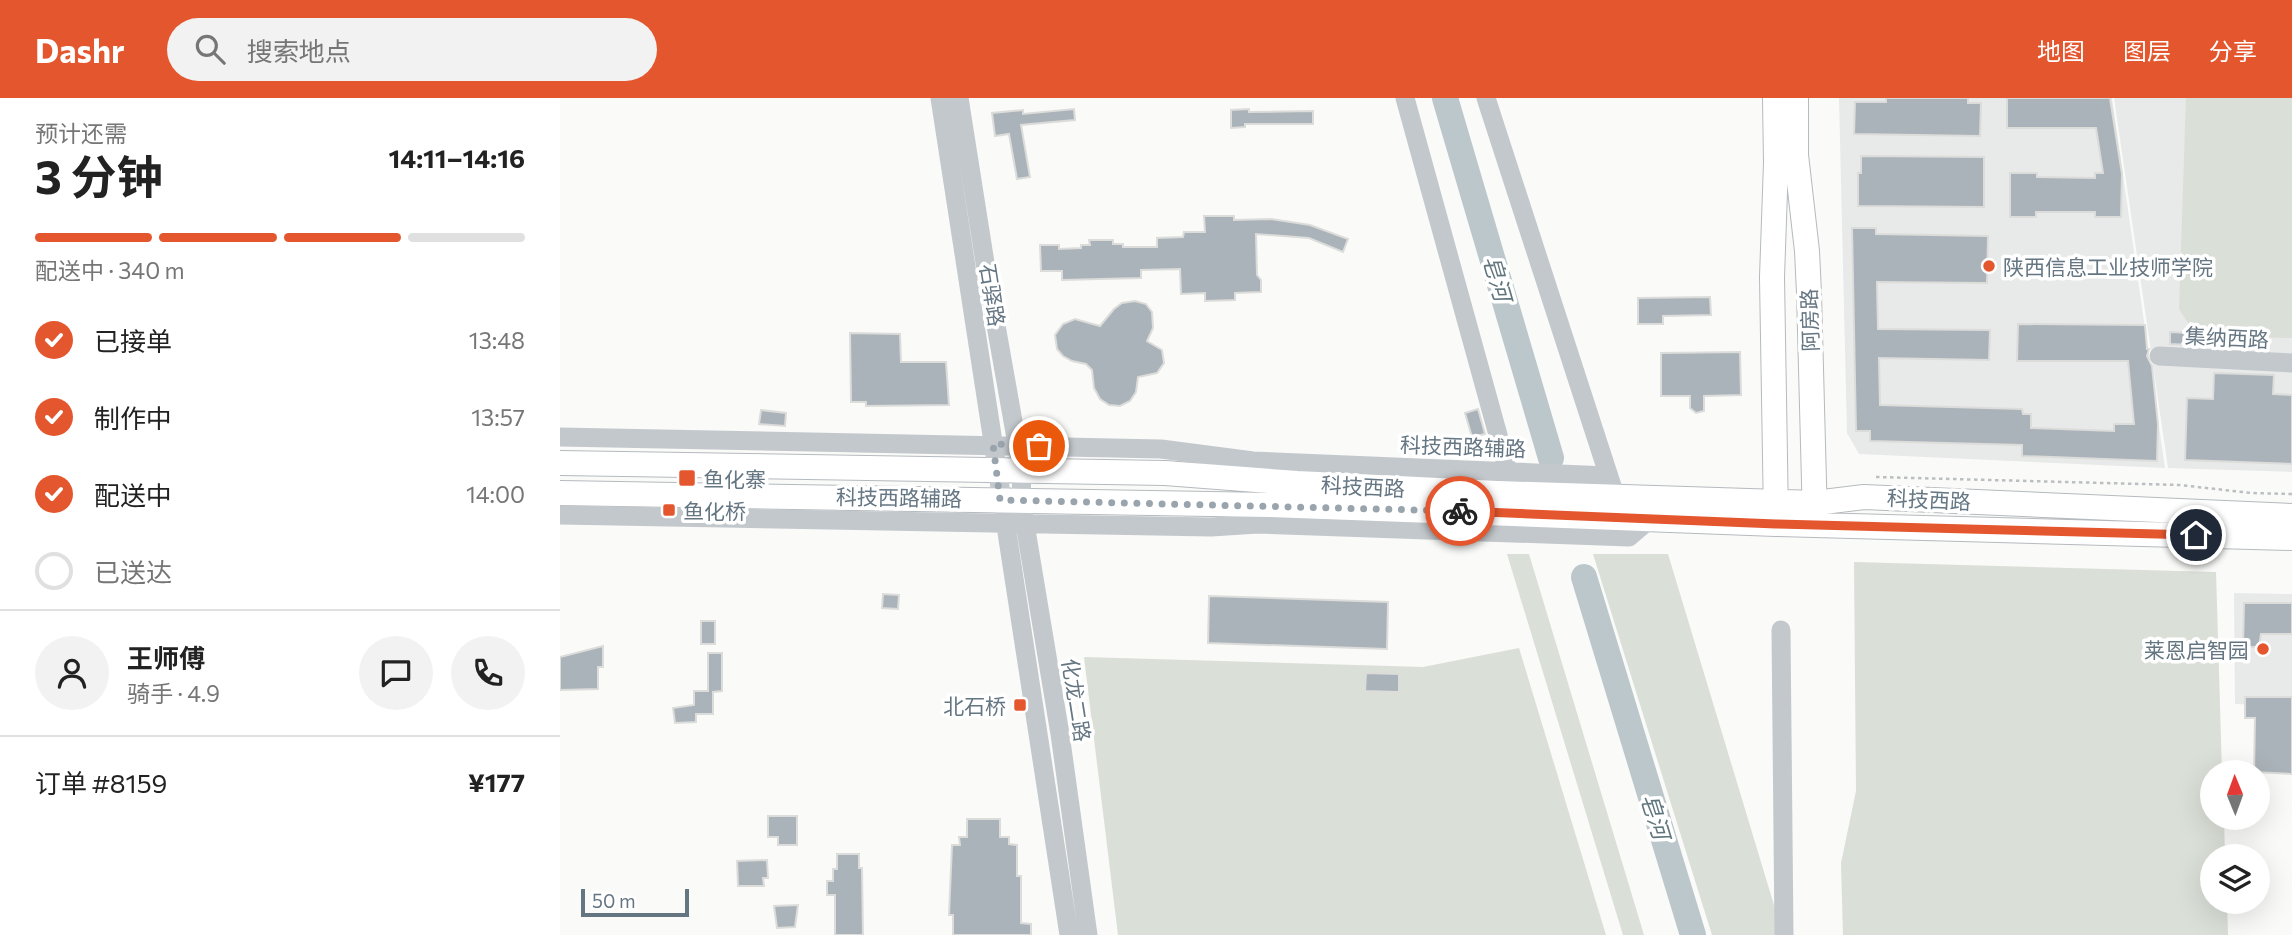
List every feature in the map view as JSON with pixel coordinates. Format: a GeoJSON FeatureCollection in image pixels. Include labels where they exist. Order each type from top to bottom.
{"type":"FeatureCollection","features":[{"type":"Feature","properties":{"kind":"main road","name":"阿房路"},"geometry":{"type":"LineString","coordinates":[[1774,98],[1776,163],[1772,277],[1776,522]]}},
{"type":"Feature","properties":{"kind":"main road","name":"阿房路"},"geometry":{"type":"LineString","coordinates":[[1796,98],[1796,155],[1807,251],[1815,523]]}},
{"type":"Feature","properties":{"kind":"main road","name":"科技西路"},"geometry":{"type":"LineString","coordinates":[[560,463],[1164,473],[1297,483],[1511,482],[1612,486],[1776,522]]}},
{"type":"Feature","properties":{"kind":"main road","name":"科技西路"},"geometry":{"type":"LineString","coordinates":[[560,493],[1013,511],[1270,505],[2292,538]]}},
{"type":"Feature","properties":{"kind":"main road","name":"科技西路"},"geometry":{"type":"LineString","coordinates":[[1815,523],[1864,497],[2292,516]]}},
{"type":"Feature","properties":{"kind":"street","name":"石驿路"},"geometry":{"type":"LineString","coordinates":[[940,98],[993,444],[1010,472]]}},
{"type":"Feature","properties":{"kind":"street","name":"石驿路"},"geometry":{"type":"LineString","coordinates":[[960,98],[1017,445],[1010,472],[1013,511]]}},
{"type":"Feature","properties":{"kind":"street"},"geometry":{"type":"LineString","coordinates":[[1405,98],[1511,482]]}},
{"type":"Feature","properties":{"kind":"street"},"geometry":{"type":"LineString","coordinates":[[1486,98],[1612,486]]}},
{"type":"Feature","properties":{"kind":"street","name":"集纳西路"},"geometry":{"type":"LineString","coordinates":[[2159,356],[2292,363]]}},
{"type":"Feature","properties":{"kind":"street","name":"科技西路辅路"},"geometry":{"type":"LineString","coordinates":[[560,438],[1161,449],[1253,461],[1511,482]]}},
{"type":"Feature","properties":{"kind":"street","name":"科技西路辅路"},"geometry":{"type":"LineString","coordinates":[[560,514],[1013,511]]}},
{"type":"Feature","properties":{"kind":"street"},"geometry":{"type":"LineString","coordinates":[[1013,511],[1069,935]]}},
{"type":"Feature","properties":{"kind":"street","name":"化龙二路"},"geometry":{"type":"LineString","coordinates":[[1013,511],[1060,734],[1088,935]]}},
{"type":"Feature","properties":{"kind":"street"},"geometry":{"type":"LineString","coordinates":[[1781,630],[1784,935]]}},
{"type":"Feature","properties":{"kind":"shaded area","name":"陕西信息工业技师学院"},"geometry":{"type":"Polygon","coordinates":[[[1839,98],[2112,98],[2165,468],[1859,454],[1847,433],[1839,98]]]}},
{"type":"Feature","properties":{"kind":"shaded area"},"geometry":{"type":"Polygon","coordinates":[[[2114,98],[2292,98],[2292,472],[2168,468],[2114,98]]]}},
{"type":"Feature","properties":{"kind":"shaded area"},"geometry":{"type":"Polygon","coordinates":[[[2186,98],[2292,98],[2292,338],[2196,336],[2179,309],[2186,98]]]}},
{"type":"Feature","properties":{"kind":"shaded area"},"geometry":{"type":"Polygon","coordinates":[[[1507,554],[1529,554],[1644,935],[1623,935],[1507,554]]]}},
{"type":"Feature","properties":{"kind":"shaded area"},"geometry":{"type":"Polygon","coordinates":[[[1593,554],[1668,554],[1783,935],[1712,935],[1593,554]]]}},
{"type":"Feature","properties":{"kind":"shaded area"},"geometry":{"type":"Polygon","coordinates":[[[1854,562],[2216,572],[2222,760],[2200,760],[2200,830],[2224,830],[2225,844],[2200,844],[2200,914],[2227,914],[2228,935],[1843,935],[1841,863],[1856,791],[1854,562]]]}},
{"type":"Feature","properties":{"kind":"shaded area","name":"莱恩启智园"},"geometry":{"type":"Polygon","coordinates":[[[2234,593],[2292,594],[2292,706],[2235,704],[2234,593]]]}},
{"type":"Feature","properties":{"kind":"shaded area"},"geometry":{"type":"Polygon","coordinates":[[[1519,648],[1606,935],[1118,935],[1084,657],[1423,667],[1519,648]]]}},
{"type":"Feature","properties":{"kind":"building"},"geometry":{"type":"Polygon","coordinates":[[[1886,98],[1968,98],[1968,103],[1981,103],[1980,136],[1854,134],[1855,102],[1886,102],[1886,98]]]}},
{"type":"Feature","properties":{"kind":"building"},"geometry":{"type":"Polygon","coordinates":[[[2007,98],[2110,98],[2122,174],[2121,217],[2095,217],[2095,212],[2036,212],[2036,217],[2010,217],[2010,173],[2037,173],[2037,177],[2095,178],[2095,173],[2103,173],[2096,128],[2007,128],[2007,98]]]}},
{"type":"Feature","properties":{"kind":"building"},"geometry":{"type":"Polygon","coordinates":[[[1074,109],[1075,120],[1021,125],[1030,177],[1017,179],[1009,134],[995,136],[992,113],[1023,110],[1023,114],[1074,109]]]}},
{"type":"Feature","properties":{"kind":"building"},"geometry":{"type":"Polygon","coordinates":[[[1249,109],[1249,112],[1313,111],[1313,124],[1245,124],[1245,127],[1231,128],[1231,110],[1249,109]]]}},
{"type":"Feature","properties":{"kind":"building"},"geometry":{"type":"Polygon","coordinates":[[[1861,156],[1984,157],[1984,207],[1858,206],[1861,156]]]}},
{"type":"Feature","properties":{"kind":"building"},"geometry":{"type":"Polygon","coordinates":[[[1204,216],[1234,216],[1234,220],[1271,219],[1310,225],[1348,239],[1343,252],[1309,238],[1256,234],[1257,275],[1261,280],[1261,292],[1235,293],[1235,300],[1205,301],[1205,293],[1181,294],[1180,269],[1141,270],[1141,278],[1062,280],[1062,271],[1041,271],[1040,245],[1059,245],[1059,249],[1081,248],[1081,245],[1090,245],[1089,240],[1113,240],[1113,244],[1123,244],[1123,247],[1157,247],[1157,238],[1183,237],[1184,232],[1205,232],[1204,216]]]}},
{"type":"Feature","properties":{"kind":"building"},"geometry":{"type":"Polygon","coordinates":[[[1852,228],[1876,228],[1876,234],[1988,236],[1987,283],[1877,282],[1878,329],[1990,330],[1989,360],[1879,358],[1880,405],[2022,409],[2023,414],[2031,414],[2031,428],[2114,431],[2114,424],[2134,424],[2128,361],[2017,361],[2018,324],[2145,325],[2158,424],[2157,461],[2022,456],[2022,445],[1870,441],[1870,431],[1856,431],[1852,228]]]}},
{"type":"Feature","properties":{"kind":"building"},"geometry":{"type":"Polygon","coordinates":[[[1710,297],[1711,315],[1663,316],[1663,324],[1638,324],[1638,298],[1710,297]]]}},
{"type":"Feature","properties":{"kind":"building"},"geometry":{"type":"Polygon","coordinates":[[[1135,301],[1146,304],[1152,312],[1153,328],[1147,341],[1162,350],[1164,363],[1157,373],[1138,377],[1136,392],[1130,401],[1120,406],[1109,405],[1100,399],[1094,388],[1092,370],[1086,364],[1063,356],[1057,349],[1055,335],[1063,324],[1075,319],[1100,326],[1122,303],[1135,301]]]}},
{"type":"Feature","properties":{"kind":"building"},"geometry":{"type":"Polygon","coordinates":[[[2170,332],[2191,333],[2191,345],[2170,344],[2170,332]]]}},
{"type":"Feature","properties":{"kind":"building"},"geometry":{"type":"Polygon","coordinates":[[[850,333],[900,334],[901,362],[946,362],[949,405],[866,406],[866,402],[851,402],[850,333]]]}},
{"type":"Feature","properties":{"kind":"building"},"geometry":{"type":"Polygon","coordinates":[[[1740,352],[1741,395],[1704,396],[1704,411],[1696,413],[1690,408],[1690,396],[1661,396],[1661,353],[1740,352]]]}},
{"type":"Feature","properties":{"kind":"building"},"geometry":{"type":"Polygon","coordinates":[[[2214,373],[2274,375],[2273,394],[2292,395],[2292,464],[2185,460],[2187,398],[2213,399],[2214,373]]]}},
{"type":"Feature","properties":{"kind":"building"},"geometry":{"type":"Polygon","coordinates":[[[1478,409],[1485,434],[1472,437],[1465,413],[1478,409]]]}},
{"type":"Feature","properties":{"kind":"building"},"geometry":{"type":"Polygon","coordinates":[[[761,410],[786,413],[785,426],[759,424],[761,410]]]}},
{"type":"Feature","properties":{"kind":"building"},"geometry":{"type":"Polygon","coordinates":[[[1417,439],[1432,440],[1431,452],[1417,451],[1417,439]]]}},
{"type":"Feature","properties":{"kind":"building"},"geometry":{"type":"Polygon","coordinates":[[[883,594],[899,595],[898,609],[882,608],[883,594]]]}},
{"type":"Feature","properties":{"kind":"building"},"geometry":{"type":"Polygon","coordinates":[[[1209,596],[1388,602],[1387,649],[1208,643],[1209,596]]]}},
{"type":"Feature","properties":{"kind":"building"},"geometry":{"type":"Polygon","coordinates":[[[2244,603],[2292,603],[2292,634],[2261,634],[2259,647],[2243,647],[2244,603]]]}},
{"type":"Feature","properties":{"kind":"building"},"geometry":{"type":"Polygon","coordinates":[[[701,621],[715,621],[715,644],[701,644],[701,621]]]}},
{"type":"Feature","properties":{"kind":"building"},"geometry":{"type":"Polygon","coordinates":[[[603,646],[603,667],[598,667],[598,689],[560,690],[560,657],[603,646]]]}},
{"type":"Feature","properties":{"kind":"building"},"geometry":{"type":"Polygon","coordinates":[[[708,653],[722,653],[722,691],[713,692],[713,714],[696,714],[696,722],[675,723],[673,708],[694,705],[694,691],[708,691],[708,653]]]}},
{"type":"Feature","properties":{"kind":"building"},"geometry":{"type":"Polygon","coordinates":[[[1366,673],[1399,674],[1399,692],[1365,691],[1366,673]]]}},
{"type":"Feature","properties":{"kind":"building"},"geometry":{"type":"Polygon","coordinates":[[[2245,697],[2292,697],[2292,774],[2270,773],[2270,760],[2254,760],[2255,718],[2245,718],[2245,697]]]}},
{"type":"Feature","properties":{"kind":"building"},"geometry":{"type":"Polygon","coordinates":[[[768,816],[797,816],[797,845],[778,845],[778,837],[768,837],[768,816]]]}},
{"type":"Feature","properties":{"kind":"building"},"geometry":{"type":"Polygon","coordinates":[[[967,819],[1000,819],[1000,837],[1009,837],[1009,844],[1017,845],[1017,876],[1021,876],[1021,923],[1031,924],[1031,935],[953,935],[953,915],[949,915],[952,845],[960,845],[959,837],[967,837],[967,819]]]}},
{"type":"Feature","properties":{"kind":"building"},"geometry":{"type":"Polygon","coordinates":[[[837,854],[859,854],[859,868],[862,868],[863,935],[835,935],[835,895],[827,895],[827,881],[833,881],[833,869],[837,869],[837,854]]]}},
{"type":"Feature","properties":{"kind":"building"},"geometry":{"type":"Polygon","coordinates":[[[767,860],[768,878],[763,878],[764,886],[738,886],[737,861],[767,860]]]}},
{"type":"Feature","properties":{"kind":"building"},"geometry":{"type":"Polygon","coordinates":[[[798,905],[795,927],[777,928],[774,906],[798,905]]]}},
{"type":"Feature","properties":{"kind":"waterway","name":"皂河"},"geometry":{"type":"LineString","coordinates":[[1445,98],[1551,458]]}},
{"type":"Feature","properties":{"kind":"waterway","name":"皂河"},"geometry":{"type":"LineString","coordinates":[[1584,577],[1693,935]]}},
{"type":"Feature","properties":{"kind":"way so far"},"geometry":{"type":"LineString","coordinates":[[1039,446],[993,444],[1000,500],[1460,511]]}},
{"type":"Feature","properties":{"kind":"place","name":"陕西信息工业技师学院"},"geometry":{"type":"Point","coordinates":[1989,266]}},
{"type":"Feature","properties":{"kind":"place","name":"鱼化寨"},"geometry":{"type":"Point","coordinates":[687,478]}},
{"type":"Feature","properties":{"kind":"place","name":"鱼化桥"},"geometry":{"type":"Point","coordinates":[669,510]}},
{"type":"Feature","properties":{"kind":"place","name":"莱恩启智园"},"geometry":{"type":"Point","coordinates":[2263,649]}},
{"type":"Feature","properties":{"kind":"place","name":"北石桥"},"geometry":{"type":"Point","coordinates":[1020,705]}},
{"type":"Feature","properties":{"kind":"route"},"geometry":{"type":"LineString","coordinates":[[1460,511],[1776,524],[2196,535]]}}]}
